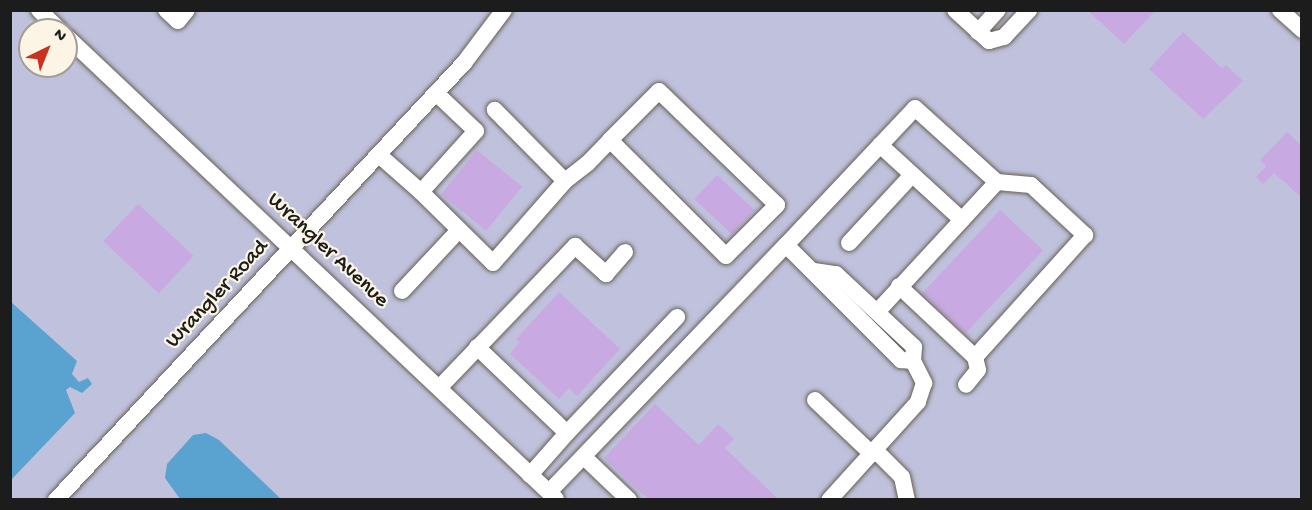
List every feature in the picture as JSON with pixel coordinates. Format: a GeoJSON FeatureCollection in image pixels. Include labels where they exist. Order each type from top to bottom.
{"type":"FeatureCollection","features":[{"type":"Feature","properties":{"kind":"street"},"geometry":{"type":"LineString","coordinates":[[166,10],[178,21],[187,10]]}},
{"type":"Feature","properties":{"kind":"street","name":"Wrangler Road"},"geometry":{"type":"LineString","coordinates":[[56,500],[293,249],[436,93],[504,10]]}},
{"type":"Feature","properties":{"kind":"street"},"geometry":{"type":"LineString","coordinates":[[954,10],[989,42],[998,41],[1029,10]]}},
{"type":"Feature","properties":{"kind":"street"},"geometry":{"type":"LineString","coordinates":[[978,32],[998,10]]}},
{"type":"Feature","properties":{"kind":"street"},"geometry":{"type":"LineString","coordinates":[[1281,10],[1302,30]]}},
{"type":"Feature","properties":{"kind":"street","name":"Wrangler Avenue"},"geometry":{"type":"LineString","coordinates":[[78,47],[553,496]]}},
{"type":"Feature","properties":{"kind":"street"},"geometry":{"type":"LineString","coordinates":[[379,155],[421,192],[492,264],[565,181],[659,91],[777,205],[726,256],[610,140]]}},
{"type":"Feature","properties":{"kind":"street"},"geometry":{"type":"LineString","coordinates":[[421,192],[476,131],[436,93]]}},
{"type":"Feature","properties":{"kind":"street"},"geometry":{"type":"LineString","coordinates":[[553,496],[584,457],[915,108],[997,182],[1031,185],[1085,235],[975,357]]}},
{"type":"Feature","properties":{"kind":"street"},"geometry":{"type":"LineString","coordinates":[[495,110],[565,181]]}},
{"type":"Feature","properties":{"kind":"street"},"geometry":{"type":"LineString","coordinates":[[880,145],[962,220]]}},
{"type":"Feature","properties":{"kind":"street"},"geometry":{"type":"LineString","coordinates":[[849,243],[912,176]]}},
{"type":"Feature","properties":{"kind":"street"},"geometry":{"type":"LineString","coordinates":[[877,312],[898,286],[997,182]]}},
{"type":"Feature","properties":{"kind":"street"},"geometry":{"type":"LineString","coordinates":[[402,291],[459,230]]}},
{"type":"Feature","properties":{"kind":"street"},"geometry":{"type":"LineString","coordinates":[[786,245],[814,271],[824,286],[901,360],[913,361]]}},
{"type":"Feature","properties":{"kind":"street"},"geometry":{"type":"LineString","coordinates":[[439,388],[575,246],[606,274],[625,252]]}},
{"type":"Feature","properties":{"kind":"street"},"geometry":{"type":"LineString","coordinates":[[814,271],[836,274],[914,347],[913,361],[923,376],[921,397],[830,500]]}},
{"type":"Feature","properties":{"kind":"street"},"geometry":{"type":"LineString","coordinates":[[898,286],[975,357],[978,370],[966,385]]}},
{"type":"Feature","properties":{"kind":"street"},"geometry":{"type":"LineString","coordinates":[[531,475],[677,317]]}},
{"type":"Feature","properties":{"kind":"street"},"geometry":{"type":"LineString","coordinates":[[477,348],[567,434]]}},
{"type":"Feature","properties":{"kind":"street"},"geometry":{"type":"LineString","coordinates":[[815,400],[902,477],[907,500]]}},
{"type":"Feature","properties":{"kind":"street"},"geometry":{"type":"LineString","coordinates":[[584,457],[629,500]]}},
{"type":"Feature","properties":{"kind":"shaded area"},"geometry":{"type":"Polygon","coordinates":[[[11,11],[1301,11],[1301,499],[11,499],[11,11]]]}},
{"type":"Feature","properties":{"kind":"water"},"geometry":{"type":"Polygon","coordinates":[[[11,302],[77,361],[72,374],[79,382],[88,378],[92,384],[82,393],[70,387],[66,390],[75,413],[11,480],[11,302]]]}},
{"type":"Feature","properties":{"kind":"water"},"geometry":{"type":"Polygon","coordinates":[[[206,433],[219,440],[281,499],[180,499],[165,478],[167,464],[193,435],[206,433]]]}},
{"type":"Feature","properties":{"kind":"building"},"geometry":{"type":"Polygon","coordinates":[[[1087,10],[1156,10],[1124,44],[1087,10]]]}},
{"type":"Feature","properties":{"kind":"building"},"geometry":{"type":"Polygon","coordinates":[[[1183,32],[1222,68],[1226,65],[1243,81],[1203,119],[1149,69],[1183,32]]]}},
{"type":"Feature","properties":{"kind":"building"},"geometry":{"type":"Polygon","coordinates":[[[1287,132],[1302,146],[1302,198],[1274,173],[1263,184],[1256,177],[1266,166],[1260,160],[1287,132]]]}},
{"type":"Feature","properties":{"kind":"building"},"geometry":{"type":"Polygon","coordinates":[[[477,150],[522,187],[486,231],[441,194],[477,150]]]}},
{"type":"Feature","properties":{"kind":"building"},"geometry":{"type":"Polygon","coordinates":[[[717,175],[754,210],[732,234],[694,199],[717,175]]]}},
{"type":"Feature","properties":{"kind":"building"},"geometry":{"type":"Polygon","coordinates":[[[138,204],[194,256],[159,293],[103,241],[138,204]]]}},
{"type":"Feature","properties":{"kind":"building"},"geometry":{"type":"Polygon","coordinates":[[[1000,210],[1043,250],[965,334],[922,293],[1000,210]]]}},
{"type":"Feature","properties":{"kind":"building"},"geometry":{"type":"Polygon","coordinates":[[[559,292],[620,349],[577,396],[569,388],[559,399],[510,354],[520,342],[516,339],[559,292]]]}},
{"type":"Feature","properties":{"kind":"building"},"geometry":{"type":"Polygon","coordinates":[[[655,404],[699,445],[718,424],[734,439],[725,448],[779,500],[649,500],[604,458],[655,404]]]}}]}
